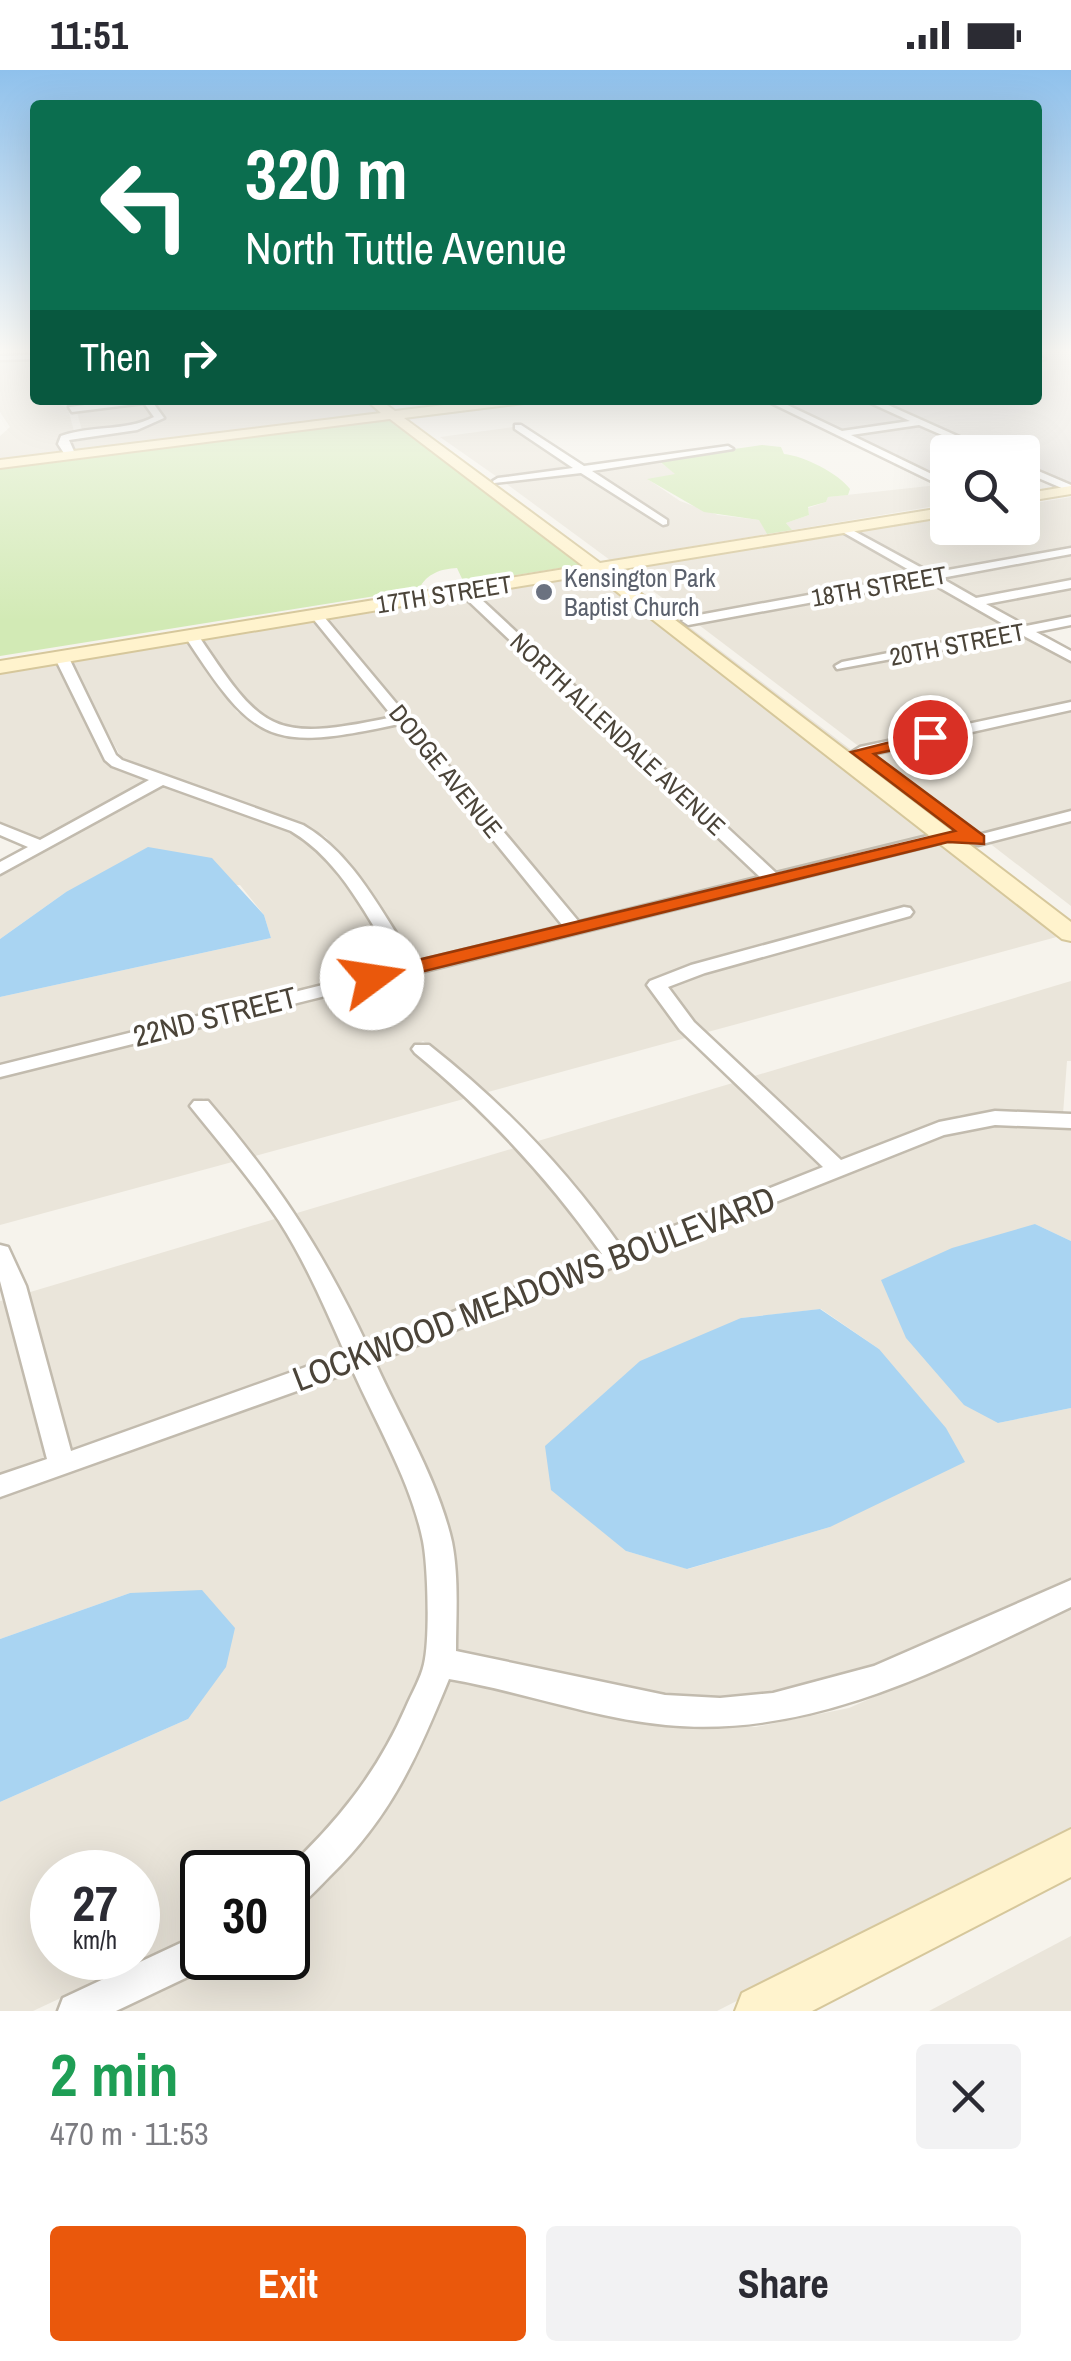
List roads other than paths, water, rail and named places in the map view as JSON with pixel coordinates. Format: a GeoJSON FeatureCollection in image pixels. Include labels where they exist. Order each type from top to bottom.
{"type":"FeatureCollection","features":[{"type":"Feature","properties":{"kind":"main road"},"geometry":{"type":"LineString","coordinates":[[0,464],[197,441]]}},
{"type":"Feature","properties":{"kind":"main road"},"geometry":{"type":"LineString","coordinates":[[433,441],[606,568],[688,621],[1071,912]]}},
{"type":"Feature","properties":{"kind":"main road"},"geometry":{"type":"LineString","coordinates":[[437,441],[498,481],[1071,934]]}},
{"type":"Feature","properties":{"kind":"main road"},"geometry":{"type":"LineString","coordinates":[[1040,495],[1071,489]]}},
{"type":"Feature","properties":{"kind":"main road","name":"17TH STREET"},"geometry":{"type":"LineString","coordinates":[[0,667],[930,513]]}},
{"type":"Feature","properties":{"kind":"main road"},"geometry":{"type":"LineString","coordinates":[[760,2011],[1071,1852]]}},
{"type":"Feature","properties":{"kind":"street"},"geometry":{"type":"LineString","coordinates":[[64,441],[70,456]]}},
{"type":"Feature","properties":{"kind":"street"},"geometry":{"type":"LineString","coordinates":[[539,441],[664,522]]}},
{"type":"Feature","properties":{"kind":"street"},"geometry":{"type":"LineString","coordinates":[[854,441],[930,477]]}},
{"type":"Feature","properties":{"kind":"street"},"geometry":{"type":"LineString","coordinates":[[498,481],[728,449]]}},
{"type":"Feature","properties":{"kind":"street"},"geometry":{"type":"LineString","coordinates":[[1040,476],[1071,489]]}},
{"type":"Feature","properties":{"kind":"street"},"geometry":{"type":"LineString","coordinates":[[844,528],[1071,657]]}},
{"type":"Feature","properties":{"kind":"street","name":"18TH STREET"},"geometry":{"type":"LineString","coordinates":[[688,621],[1071,552]]}},
{"type":"Feature","properties":{"kind":"street"},"geometry":{"type":"LineString","coordinates":[[975,602],[1071,584]]}},
{"type":"Feature","properties":{"kind":"street","name":"NORTH ALLENDALE AVENUE"},"geometry":{"type":"LineString","coordinates":[[464,590],[772,879]]}},
{"type":"Feature","properties":{"kind":"street","name":"DODGE AVENUE"},"geometry":{"type":"LineString","coordinates":[[316,614],[574,928]]}},
{"type":"Feature","properties":{"kind":"street","name":"20TH STREET"},"geometry":{"type":"LineString","coordinates":[[842,666],[1071,621]]}},
{"type":"Feature","properties":{"kind":"street"},"geometry":{"type":"LineString","coordinates":[[191,635],[238,705],[255,719],[276,728],[314,734],[404,719]]}},
{"type":"Feature","properties":{"kind":"street"},"geometry":{"type":"LineString","coordinates":[[61,656],[110,757],[126,769],[296,828],[320,840],[337,859],[409,968]]}},
{"type":"Feature","properties":{"kind":"street"},"geometry":{"type":"LineString","coordinates":[[860,752],[1071,706]]}},
{"type":"Feature","properties":{"kind":"street"},"geometry":{"type":"LineString","coordinates":[[0,869],[160,781]]}},
{"type":"Feature","properties":{"kind":"street","name":"22ND STREET"},"geometry":{"type":"LineString","coordinates":[[0,1071],[948,836],[978,840],[1071,816]]}},
{"type":"Feature","properties":{"kind":"street"},"geometry":{"type":"LineString","coordinates":[[0,829],[41,846]]}},
{"type":"Feature","properties":{"kind":"street"},"geometry":{"type":"LineString","coordinates":[[838,1169],[687,1026],[657,984],[904,912]]}},
{"type":"Feature","properties":{"kind":"street"},"geometry":{"type":"LineString","coordinates":[[422,1049],[486,1100],[525,1138],[572,1192],[617,1258]]}},
{"type":"Feature","properties":{"kind":"street"},"geometry":{"type":"LineString","coordinates":[[200,1106],[254,1168],[290,1218],[324,1279],[423,1496],[437,1540],[443,1611],[440,1663],[386,1782],[337,1846],[310,1872]]}},
{"type":"Feature","properties":{"kind":"street","name":"LOCKWOOD MEADOWS BOULEVARD"},"geometry":{"type":"LineString","coordinates":[[0,1486],[360,1360],[966,1121],[1022,1117],[1071,1122]]}},
{"type":"Feature","properties":{"kind":"street"},"geometry":{"type":"LineString","coordinates":[[0,1253],[14,1286],[62,1466]]}},
{"type":"Feature","properties":{"kind":"street"},"geometry":{"type":"LineString","coordinates":[[440,1663],[662,1710],[751,1712],[842,1694],[1071,1593]]}},
{"type":"Feature","properties":{"kind":"street"},"geometry":{"type":"LineString","coordinates":[[76,2011],[180,1961]]}},
{"type":"Feature","properties":{"kind":"water"},"geometry":{"type":"Polygon","coordinates":[[[148,847],[212,858],[264,915],[271,938],[0,997],[0,939],[66,892],[148,847]]]}},
{"type":"Feature","properties":{"kind":"water"},"geometry":{"type":"Polygon","coordinates":[[[1035,1224],[1071,1241],[1071,1408],[998,1423],[964,1405],[906,1338],[881,1280],[952,1248],[1035,1224]]]}},
{"type":"Feature","properties":{"kind":"water"},"geometry":{"type":"Polygon","coordinates":[[[820,1309],[879,1349],[946,1428],[965,1462],[830,1527],[687,1569],[626,1551],[551,1490],[545,1446],[640,1361],[741,1318],[820,1309]]]}},
{"type":"Feature","properties":{"kind":"water"},"geometry":{"type":"Polygon","coordinates":[[[202,1590],[235,1628],[226,1667],[188,1719],[0,1802],[0,1639],[130,1593],[202,1590]]]}},
{"type":"Feature","properties":{"kind":"place","name":"Kensington Park Baptist Church"},"geometry":{"type":"Point","coordinates":[544,592]}}]}
